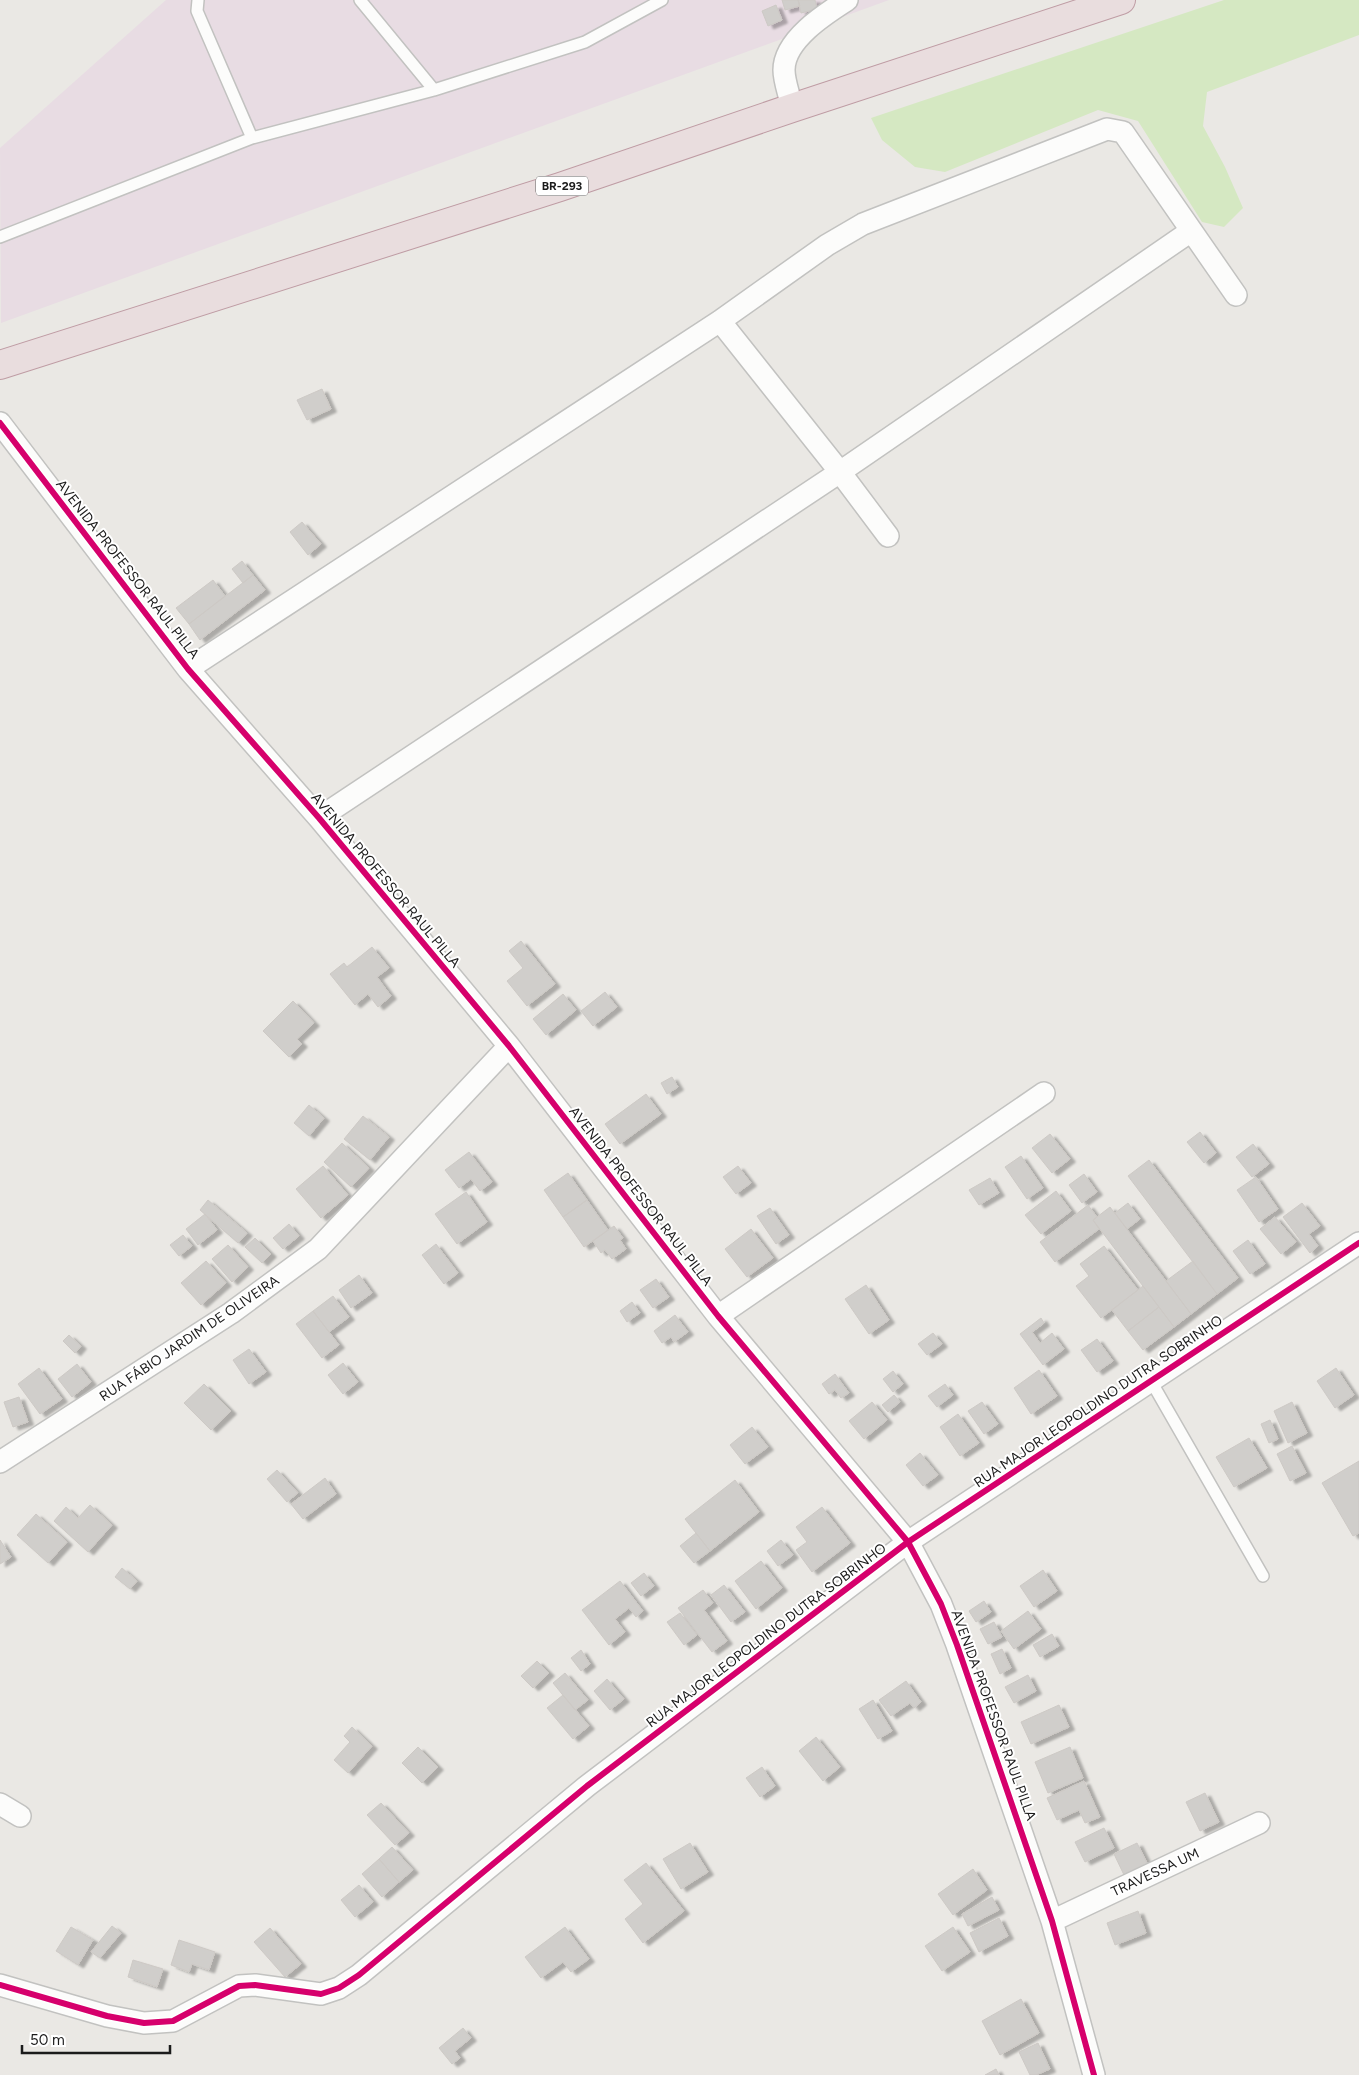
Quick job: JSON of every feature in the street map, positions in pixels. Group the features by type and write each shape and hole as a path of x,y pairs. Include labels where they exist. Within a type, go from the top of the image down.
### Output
{"highway":[{"name":"BR-293","path":"0,365 551,190 792,108 1121,0"}],"street":[{"path":"792,108 784,69 788,51 827,12 847,0"},
{"path":"188,669 720,321 828,245 863,224 1107,129 1122,132 1236,295"},
{"path":"319,818 840,472 1191,231"},
{"path":"720,321 840,472 888,536"},
{"name":"AVENIDA PROFESSOR RAUL PILLA","path":"0,423 188,669 319,818 509,1046 718,1316 908,1542 941,1604 957,1645 1052,1921 1094,2075"},
{"name":"RUA FÁBIO JARDIM DE OLIVEIRA","path":"0,1462 231,1314 318,1249 509,1046"},
{"path":"718,1316 1044,1093"},
{"name":"RUA MAJOR LEOPOLDINO DUTRA SOBRINHO","path":"0,1985 108,2016 144,2023 173,2021 239,1986 255,1984 321,1994 338,1988 359,1975 587,1786 908,1542 1359,1243"},
{"path":"0,1804 20,1816"},
{"name":"TRAVESSA UM","path":"1052,1921 1258,1823"}],"lane":[{"path":"198,0 197,11 252,138"},
{"path":"360,0 434,90"},
{"path":"0,237 252,138 434,90 585,42 662,0"},
{"path":"1151,1381 1264,1576"}],"shaded area":[{"path":"166,0 889,0 1,323 0,148"}],"green space":[{"path":"1224,0 1359,0 1359,35 1207,92 1203,126 1225,167 1243,208 1224,227 1202,222 1138,121 1098,110 945,172 915,167 882,140 871,118"}],"building":[{"path":"782,0 798,0 800,6 785,10"},
{"path":"798,0 815,0 817,9 801,13"},
{"path":"776,5 782,20 768,26 762,11"},
{"path":"322,389 331,409 307,420 297,400"},
{"path":"302,522 321,544 308,555 290,532"},
{"path":"242,561 253,575 243,583 232,569"},
{"path":"253,575 265,590 200,640 189,624"},
{"path":"213,580 225,596 189,624 176,608"},
{"path":"521,941 555,984 527,1006 507,981 523,968 509,951"},
{"path":"372,947 389,968 377,977 391,996 378,1007 368,994 355,1005 330,974 344,963 347,967"},
{"path":"605,992 617,1007 593,1026 581,1011"},
{"path":"563,994 576,1010 546,1035 533,1019"},
{"path":"293,1001 314,1023 297,1039 302,1044 289,1057 263,1031"},
{"path":"672,1077 678,1087 667,1094 661,1083"},
{"path":"646,1094 661,1114 620,1144 605,1124"},
{"path":"309,1105 324,1118 309,1136 294,1123"},
{"path":"363,1116 389,1137 370,1160 344,1139"},
{"path":"1200,1132 1216,1153 1204,1163 1187,1142"},
{"path":"1050,1134 1070,1159 1052,1173 1032,1148"},
{"path":"342,1143 369,1168 351,1187 324,1162"},
{"path":"1253,1144 1269,1164 1252,1177 1236,1157"},
{"path":"469,1152 492,1182 480,1191 471,1179 459,1188 445,1170"},
{"path":"1021,1156 1043,1188 1027,1199 1005,1167"},
{"path":"1149,1160 1238,1278 1217,1294 1128,1176"},
{"path":"323,1166 348,1195 321,1218 296,1189"},
{"path":"738,1166 751,1183 736,1194 723,1177"},
{"path":"568,1173 587,1200 563,1217 544,1190"},
{"path":"1084,1174 1097,1192 1082,1203 1069,1185"},
{"path":"1256,1177 1278,1209 1259,1222 1237,1190"},
{"path":"990,1178 999,1193 979,1205 969,1190"},
{"path":"1056,1191 1071,1211 1041,1234 1025,1215"},
{"path":"466,1192 487,1222 457,1244 435,1214"},
{"path":"208,1200 247,1233 238,1243 200,1210"},
{"path":"587,1200 608,1230 584,1247 563,1217"},
{"path":"1128,1203 1140,1219 1127,1229 1115,1213"},
{"path":"1302,1203 1320,1226 1309,1234 1318,1246 1310,1253 1283,1217"},
{"path":"1088,1205 1097,1217 1093,1220 1099,1229 1055,1262 1040,1242"},
{"path":"1110,1207 1191,1314 1174,1327 1093,1220"},
{"path":"770,1208 789,1235 776,1244 757,1216"},
{"path":"205,1214 217,1230 198,1245 186,1229"},
{"path":"1275,1217 1296,1242 1281,1254 1260,1229"},
{"path":"289,1224 299,1236 283,1249 273,1238"},
{"path":"614,1226 623,1238 620,1240 626,1249 612,1259 605,1250 601,1253 593,1241"},
{"path":"751,1229 773,1258 747,1277 725,1249"},
{"path":"183,1235 192,1246 179,1256 170,1245"},
{"path":"255,1238 271,1254 262,1263 245,1247"},
{"path":"1248,1240 1265,1264 1250,1274 1233,1251"},
{"path":"436,1244 458,1273 444,1284 422,1255"},
{"path":"228,1245 248,1267 232,1282 212,1259"},
{"path":"1104,1246 1138,1290 1101,1318 1076,1286 1089,1276 1080,1264"},
{"path":"206,1261 226,1283 201,1305 181,1283"},
{"path":"1193,1261 1217,1294 1191,1314 1166,1281"},
{"path":"359,1275 372,1293 351,1308 339,1290"},
{"path":"656,1279 669,1297 653,1308 640,1290"},
{"path":"866,1285 889,1320 869,1334 845,1299"},
{"path":"1143,1286 1159,1307 1128,1331 1112,1310"},
{"path":"333,1296 349,1317 329,1332 313,1311"},
{"path":"632,1302 640,1313 627,1322 620,1311"},
{"path":"1159,1307 1174,1327 1143,1350 1128,1331"},
{"path":"313,1311 339,1345 322,1358 296,1324"},
{"path":"675,1315 688,1332 674,1342 671,1337 662,1343 654,1331"},
{"path":"1041,1318 1044,1323 1032,1332 1040,1343 1052,1333 1064,1349 1043,1365 1020,1334"},
{"path":"933,1333 942,1344 927,1355 918,1344"},
{"path":"69,1335 81,1346 75,1353 63,1341"},
{"path":"1097,1339 1113,1361 1097,1372 1081,1350"},
{"path":"249,1349 266,1372 249,1384 233,1360"},
{"path":"343,1363 358,1382 343,1394 328,1375"},
{"path":"77,1364 91,1382 72,1397 58,1379"},
{"path":"39,1368 62,1399 40,1414 18,1384"},
{"path":"1336,1368 1354,1395 1335,1408 1317,1381"},
{"path":"1039,1370 1057,1396 1031,1414 1014,1388"},
{"path":"893,1371 903,1384 893,1392 883,1379"},
{"path":"835,1374 849,1393 841,1398 835,1390 829,1394 822,1384"},
{"path":"204,1384 231,1411 211,1430 184,1403"},
{"path":"945,1384 953,1395 937,1407 928,1396"},
{"path":"894,1395 900,1402 888,1412 882,1405"},
{"path":"19,1397 28,1422 13,1427 4,1402"},
{"path":"872,1402 887,1420 864,1439 849,1421"},
{"path":"982,1402 998,1424 984,1434 968,1411"},
{"path":"1292,1402 1307,1433 1288,1443 1274,1411"},
{"path":"958,1414 979,1443 960,1456 940,1427"},
{"path":"1270,1420 1278,1439 1269,1443 1261,1424"},
{"path":"752,1427 768,1447 745,1464 730,1445"},
{"path":"1249,1438 1267,1468 1234,1487 1216,1457"},
{"path":"1292,1446 1306,1473 1290,1481 1277,1454"},
{"path":"920,1453 938,1475 923,1486 906,1465"},
{"path":"1359,1461 1359,1533 1353,1536 1322,1483"},
{"path":"277,1470 298,1493 287,1502 267,1479"},
{"path":"325,1478 336,1494 303,1519 291,1504"},
{"path":"735,1480 759,1512 710,1551 685,1519"},
{"path":"90,1505 112,1525 88,1552 54,1521 66,1507 78,1518"},
{"path":"822,1507 850,1543 812,1572 796,1550 807,1542 796,1527"},
{"path":"36,1514 67,1542 48,1563 17,1535"},
{"path":"696,1533 710,1551 694,1563 680,1546"},
{"path":"0,1540 11,1557 0,1564"},
{"path":"781,1540 793,1555 778,1566 767,1551"},
{"path":"761,1561 782,1588 756,1609 735,1581"},
{"path":"122,1568 137,1581 130,1589 115,1577"},
{"path":"1043,1570 1057,1591 1034,1607 1020,1586"},
{"path":"644,1573 654,1586 641,1596 631,1583"},
{"path":"620,1581 643,1611 636,1617 629,1608 615,1619 625,1632 609,1645 582,1610"},
{"path":"724,1585 745,1612 731,1622 711,1595"},
{"path":"703,1590 713,1603 704,1610 727,1641 712,1652 678,1608"},
{"path":"984,1601 991,1612 976,1622 969,1611"},
{"path":"1028,1611 1041,1629 1014,1649 1001,1631"},
{"path":"680,1613 697,1635 684,1645 667,1622"},
{"path":"994,1622 1002,1637 988,1644 980,1629"},
{"path":"1052,1634 1059,1646 1040,1657 1033,1645"},
{"path":"1002,1649 1011,1668 1000,1674 991,1654"},
{"path":"581,1650 590,1664 581,1671 571,1658"},
{"path":"537,1661 549,1673 533,1688 521,1676"},
{"path":"565,1673 588,1700 575,1710 553,1683"},
{"path":"1028,1675 1036,1691 1014,1703 1005,1687"},
{"path":"607,1679 624,1699 610,1710 594,1691"},
{"path":"906,1681 921,1702 914,1708 910,1703 891,1716 879,1700"},
{"path":"563,1695 589,1726 573,1739 547,1708"},
{"path":"873,1700 892,1731 878,1739 859,1709"},
{"path":"1059,1705 1069,1727 1031,1744 1021,1722"},
{"path":"352,1727 372,1746 348,1773 334,1760 350,1742 344,1736"},
{"path":"816,1737 840,1767 823,1781 799,1751"},
{"path":"418,1747 438,1767 422,1783 402,1763"},
{"path":"1070,1747 1083,1778 1048,1793 1035,1762"},
{"path":"762,1767 775,1786 760,1797 746,1778"},
{"path":"1084,1781 1100,1817 1085,1823 1079,1810 1057,1820 1047,1798"},
{"path":"1205,1793 1219,1822 1200,1831 1186,1802"},
{"path":"381,1803 409,1833 395,1845 367,1815"},
{"path":"1104,1828 1114,1848 1085,1862 1075,1842"},
{"path":"690,1843 708,1872 681,1889 663,1859"},
{"path":"1137,1843 1148,1865 1125,1877 1114,1854"},
{"path":"392,1847 413,1870 399,1882 379,1859"},
{"path":"379,1859 399,1882 382,1897 362,1874"},
{"path":"646,1863 684,1911 643,1943 625,1919 643,1904 624,1880"},
{"path":"973,1869 987,1890 953,1915 938,1894"},
{"path":"359,1885 373,1902 355,1917 341,1900"},
{"path":"992,1897 999,1910 968,1926 962,1914"},
{"path":"1138,1911 1146,1933 1115,1945 1107,1923"},
{"path":"999,1918 1008,1936 979,1952 970,1933"},
{"path":"112,1926 121,1933 100,1958 91,1952"},
{"path":"71,1927 93,1940 78,1965 56,1951"},
{"path":"565,1927 589,1959 571,1972 563,1962 541,1978 525,1957"},
{"path":"953,1927 970,1952 942,1971 925,1946"},
{"path":"270,1928 301,1964 285,1977 254,1942"},
{"path":"179,1940 215,1952 209,1970 192,1964 189,1972 171,1965"},
{"path":"133,1960 163,1969 157,1987 128,1977"},
{"path":"1021,1999 1039,2033 1000,2055 982,2021"},
{"path":"463,2028 471,2038 455,2051 460,2058 452,2064 439,2048"},
{"path":"1038,2043 1050,2069 1036,2075 1030,2075 1019,2052"},
{"path":"996,2069 999,2075 985,2075"}],"cycle path":[{"path":"0,423 188,669 319,818 509,1046 718,1316 908,1542 941,1604 957,1645 1052,1921 1094,2075"},
{"path":"0,1985 107,2016 144,2023 173,2021 239,1986 255,1985 321,1994 339,1988 359,1975 587,1786 908,1542 1359,1243"}]}
